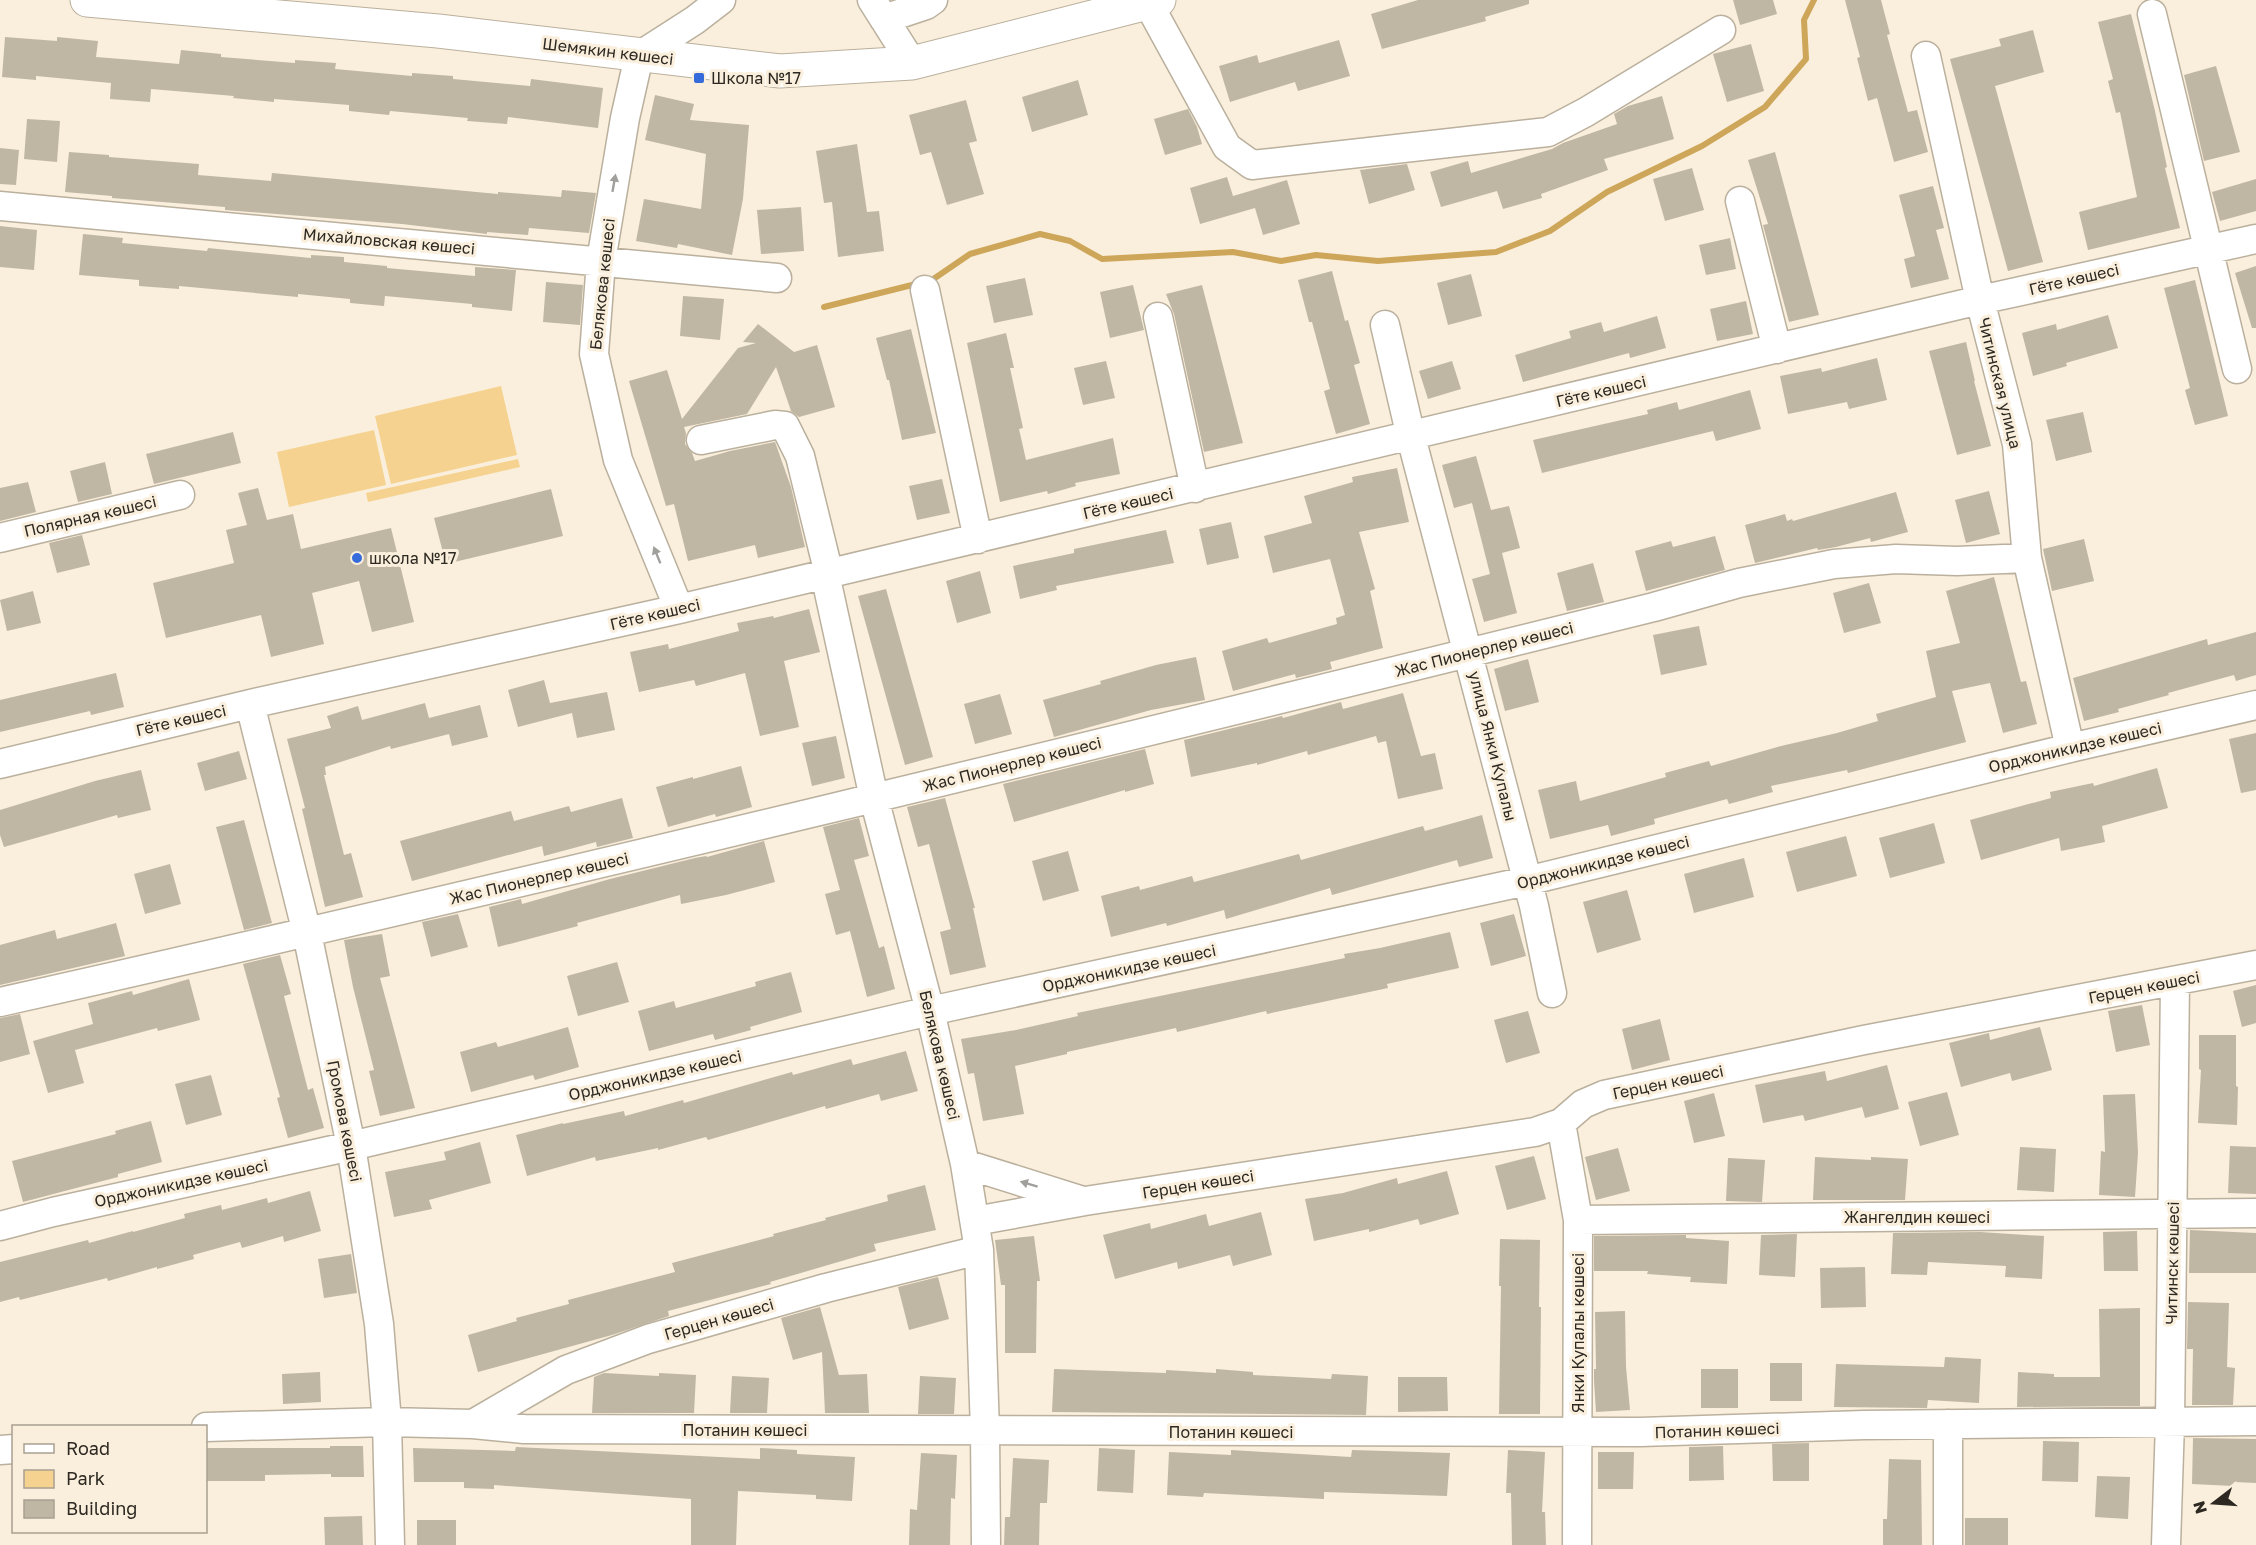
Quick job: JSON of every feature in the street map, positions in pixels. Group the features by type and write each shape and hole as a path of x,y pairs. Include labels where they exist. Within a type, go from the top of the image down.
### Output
{"main road":[{"name":"Шемякин көшесі","path":"87,0 438,31 780,71 912,63 1153,1"}],"street":[{"path":"639,56 696,10 721,0"},
{"path":"912,63 878,10 926,5 933,0"},
{"path":"1153,1 1227,147 1251,165 1548,132 1586,112 1721,30"},
{"path":"2152,14 2237,369"},
{"name":"Белякова көшесі","path":"639,56 625,117 601,261 594,354 618,460 678,609"},
{"name":"Читинская улица","path":"1926,56 1980,300 2017,444 2026,558 2070,748"},
{"path":"1740,201 1777,349"},
{"name":"Михайловская көшесі","path":"0,206 777,278"},
{"name":"Гёте көшесі","path":"0,764 250,704 678,609 978,539 1980,300 2256,239"},
{"path":"925,290 978,539"},
{"path":"1158,317 1195,488"},
{"name":"улица Янки Купалы","path":"1385,325 1411,437 1527,881 1552,993"},
{"name":"Белякова көшесі","path":"701,440 775,425 785,426 800,456 874,798 930,1011 965,1164 975,1221 979,1250 986,1545"},
{"name":"Полярная көшесі","path":"0,538 180,495"},
{"name":"Жас Пионерлер көшесі","path":"0,1002 307,933 874,798 1469,653 1654,607 1739,583 1834,564 1896,559 1957,561 2026,558"},
{"name":"Громова көшесі","path":"250,704 307,933 351,1146 380,1323 387,1422 390,1545"},
{"name":"Орджоникидзе көшесі","path":"0,1226 930,1011 1527,881 2070,748 2256,705"},
{"name":"Герцен көшесі","path":"975,1221 1085,1201 1534,1132 1561,1123 1583,1104 1604,1095 1864,1040 2256,965"},
{"name":"Читинск көшесі","path":"2166,1545 2170,1422 2175,981"},
{"name":"Янки Купалы көшесі","path":"1561,1123 1578,1220 1577,1545"},
{"path":"965,1164 1085,1201"},
{"name":"Жангелдин көшесі","path":"1578,1220 2256,1213"},
{"name":"Герцен көшесі","path":"473,1424 566,1370 648,1339 825,1288 979,1250"},
{"name":"Потанин көшесі","path":"207,1427 387,1422 473,1424 524,1429 1652,1432 1864,1425 2256,1421"},
{"path":"1948,1424 1948,1545"}],"green space":[{"path":"501,386 517,455 391,484 375,416"},
{"path":"374,430 386,485 289,507 277,452"},
{"path":"518,459 520,467 368,502 366,493"}],"building":[{"path":"1418,0 1529,0 1529,4 1485,17 1486,21 1382,49 1371,14"},
{"path":"1733,0 1773,0 1777,14 1740,25"},
{"path":"1845,0 1881,0 1890,34 1887,35 1908,112 1917,110 1928,152 1894,162 1877,98 1868,101 1857,58 1860,57"},
{"path":"2131,14 2180,228 2088,250 2079,212 2137,197 2120,112 2116,113 2108,81 2113,79 2098,22"},
{"path":"2033,30 2044,72 1995,86 2043,262 2008,271 1950,59 2001,46 1999,39"},
{"path":"5,37 57,41 57,37 98,41 96,57 179,64 181,50 221,54 221,57 295,63 295,60 336,63 335,69 412,76 412,73 453,76 453,79 530,86 531,79 603,88 598,128 508,117 507,124 390,111 389,115 349,111 349,105 274,99 274,102 151,89 150,102 110,99 111,83 36,76 36,80 2,77"},
{"path":"1339,40 1350,76 1298,91 1295,82 1230,102 1219,66 1257,55 1259,63"},
{"path":"1751,44 1764,91 1727,102 1713,54"},
{"path":"2216,66 2240,152 2204,161 2184,75"},
{"path":"1078,80 1088,115 1032,132 1022,97"},
{"path":"655,95 694,104 690,120 749,125 743,199 732,255 678,244 677,248 636,241 644,199 701,209 706,154 645,140"},
{"path":"1662,96 1674,139 1604,159 1608,170 1541,194 1542,198 1503,209 1497,191 1441,207 1430,172 1468,161 1471,173 1552,149 1617,124 1614,114 1628,106"},
{"path":"966,100 977,141 969,143 984,194 947,205 931,152 920,155 909,115"},
{"path":"1188,109 1202,144 1165,155 1154,119"},
{"path":"27,119 60,121 57,162 24,159"},
{"path":"857,144 867,212 879,211 884,251 838,257 832,202 824,203 816,151"},
{"path":"0,148 19,150 16,185 0,184"},
{"path":"69,152 199,164 198,175 271,181 272,173 498,194 498,192 561,197 562,190 596,193 589,233 529,228 528,235 487,232 487,234 402,224 225,210 225,207 65,192"},
{"path":"1775,152 1819,315 1789,322 1763,225 1768,224 1748,160"},
{"path":"1407,164 1415,190 1369,204 1360,170"},
{"path":"1692,168 1704,210 1665,221 1653,179"},
{"path":"1227,177 1233,196 1287,180 1300,224 1263,235 1255,208 1200,224 1190,188"},
{"path":"2256,179 2256,211 2220,221 2212,192"},
{"path":"1933,186 1944,228 1936,230 1949,279 1911,288 1904,259 1915,256 1899,195"},
{"path":"801,207 804,251 761,254 757,210"},
{"path":"0,226 37,230 34,270 0,267"},
{"path":"83,234 123,238 122,243 207,251 208,248 311,258 311,255 344,257 344,262 475,276 475,267 516,270 512,311 472,307 472,304 385,296 384,306 350,303 350,299 298,294 298,297 179,286 179,289 139,286 139,280 79,275"},
{"path":"1730,238 1736,269 1706,275 1699,245"},
{"path":"2256,266 2256,328 2252,328 2235,273"},
{"path":"1332,271 1345,321 1348,320 1360,363 1354,365 1370,424 1336,434 1324,391 1330,389 1298,280"},
{"path":"1471,274 1482,316 1448,325 1437,283"},
{"path":"1025,278 1033,315 994,323 986,286"},
{"path":"2195,280 2228,416 2195,425 2185,390 2190,388 2164,288"},
{"path":"546,282 583,285 580,325 543,322"},
{"path":"1133,285 1144,330 1110,338 1100,292"},
{"path":"1202,285 1243,443 1204,452 1174,314 1166,294"},
{"path":"683,296 724,299 720,340 680,336"},
{"path":"1746,301 1753,334 1717,341 1710,309"},
{"path":"2108,315 2118,348 2066,363 2067,366 2033,376 2022,333 2056,324 2057,330"},
{"path":"1657,316 1666,348 1630,358 1629,353 1523,382 1515,355 1571,338 1569,331 1601,322 1604,332"},
{"path":"758,324 794,352 817,345 835,407 799,417 791,411 776,367 747,414 684,427 685,444 695,461 775,442 791,487 805,547 758,558 755,545 688,561 674,504 666,506 629,381 667,370 682,419 738,348 756,343 743,342"},
{"path":"911,329 936,433 902,440 889,380 887,380 876,338"},
{"path":"1006,333 1014,368 1010,368 1023,428 1019,429 1026,460 1113,438 1120,474 1075,483 1076,486 1048,494 1047,491 1000,502 967,343"},
{"path":"1966,342 1991,446 1957,455 1929,351"},
{"path":"1877,358 1887,400 1849,409 1847,402 1788,414 1780,376 1821,368 1822,372"},
{"path":"1106,361 1115,398 1083,405 1074,368"},
{"path":"1452,361 1461,389 1428,399 1419,371"},
{"path":"1750,390 1761,429 1716,441 1713,431 1542,473 1533,440 1648,414 1647,410 1677,402 1679,410"},
{"path":"2083,412 2092,452 2056,461 2046,420"},
{"path":"233,432 241,463 154,484 146,454"},
{"path":"1476,456 1491,510 1509,506 1520,548 1502,553 1517,613 1484,622 1472,579 1490,574 1472,503 1454,508 1442,465"},
{"path":"105,462 112,494 78,502 70,471"},
{"path":"1397,468 1409,522 1359,532 1375,589 1370,591 1383,648 1330,662 1332,669 1296,678 1295,674 1233,691 1222,651 1267,638 1269,643 1337,624 1336,618 1345,615 1330,559 1273,573 1264,536 1312,523 1304,496 1353,482 1352,477"},
{"path":"942,479 950,513 917,520 909,486"},
{"path":"28,482 36,512 0,521 0,488"},
{"path":"258,488 267,520 293,514 301,549 391,528 414,622 372,632 359,581 312,593 324,644 271,657 261,615 166,638 153,583 234,563 226,530 247,525 238,493"},
{"path":"551,489 563,536 446,564 434,518"},
{"path":"1989,491 2000,534 1966,543 1955,500"},
{"path":"1896,492 1908,532 1871,542 1870,538 1755,563 1745,525 1785,514 1787,521 1792,519 1793,521"},
{"path":"1231,522 1239,558 1207,565 1199,529"},
{"path":"1166,530 1174,563 1056,586 1057,590 1020,599 1013,566 1074,553 1074,549"},
{"path":"82,535 90,565 57,573 49,543"},
{"path":"1715,536 1725,570 1646,591 1635,551 1671,541 1673,547"},
{"path":"2084,539 2094,581 2052,591 2043,549"},
{"path":"1593,563 1604,602 1567,611 1557,573"},
{"path":"980,571 991,613 957,623 946,581"},
{"path":"1994,577 2021,682 2026,681 2037,724 2003,733 1990,683 1952,691 1966,742 1848,773 1847,770 1771,786 1773,792 1729,804 1727,799 1654,819 1655,824 1611,836 1608,825 1550,839 1538,790 1576,781 1580,801 1666,777 1665,773 1709,761 1711,766 1837,733 1878,721 1876,714 1936,697 1926,651 1960,643 1946,591"},
{"path":"1869,583 1881,623 1844,633 1833,593"},
{"path":"886,589 933,757 905,765 858,596"},
{"path":"33,591 41,623 7,631 0,600"},
{"path":"809,609 820,652 784,661 799,727 760,736 745,673 696,686 694,680 639,692 630,652 668,644 669,649 739,631 737,623 773,616 774,618"},
{"path":"1699,626 1707,665 1661,675 1653,635"},
{"path":"2256,632 2256,675 2236,681 2234,675 2168,693 2169,695 2118,709 2119,712 2084,721 2073,678 2207,639 2208,645"},
{"path":"1196,657 1205,700 1151,710 1054,737 1043,700 1101,684 1100,681 1156,665"},
{"path":"1528,659 1539,702 1505,711 1494,669"},
{"path":"116,673 124,707 91,715 90,711 0,732 0,700"},
{"path":"544,680 550,703 607,692 615,730 577,738 572,713 518,727 508,690"},
{"path":"1403,693 1421,756 1435,753 1443,789 1398,799 1386,741 1378,743 1376,736 1308,755 1307,751 1257,765 1257,763 1191,777 1184,740 1282,716 1283,718 1341,702 1343,709"},
{"path":"1000,694 1012,734 975,744 964,704"},
{"path":"425,703 429,718 480,705 488,737 452,746 449,734 391,749 390,746 325,767 326,775 324,775 344,855 351,853 363,897 325,907 302,809 305,808 287,739 331,728 327,716 358,706 362,720"},
{"path":"2256,733 2256,790 2241,793 2229,739"},
{"path":"836,736 845,778 812,786 802,743"},
{"path":"1145,749 1154,784 1125,792 1125,790 1014,822 1003,784"},
{"path":"239,751 247,779 205,791 197,763"},
{"path":"741,766 752,807 668,827 656,787"},
{"path":"2157,768 2168,808 2102,826 2105,842 2061,851 2059,838 1981,860 1970,820 2051,798 2050,792 2093,783 2094,786"},
{"path":"141,770 151,810 118,818 117,815 4,847 0,835 0,810 95,781"},
{"path":"622,798 633,838 597,847 596,842 544,856 542,846 412,881 400,841 511,811 514,821 569,806 571,812"},
{"path":"945,798 975,908 973,908 986,967 950,975 940,932 951,929 929,844 918,847 907,807"},
{"path":"1482,815 1493,858 1459,867 1457,860 1332,895 1330,888 1226,919 1224,910 1167,926 1166,923 1111,937 1101,896 1139,886 1140,890 1192,876 1194,882 1299,854 1301,860 1423,826 1425,831"},
{"path":"859,818 869,856 854,860 879,948 884,946 895,989 867,997 850,931 836,935 825,894 840,890 823,827"},
{"path":"244,820 272,923 244,930 216,827"},
{"path":"1934,823 1945,863 1890,878 1879,838"},
{"path":"1846,836 1857,876 1797,892 1786,852"},
{"path":"764,841 775,882 681,904 680,895 498,947 489,907 521,899 522,904 610,879 707,857"},
{"path":"1068,851 1079,891 1043,901 1032,861"},
{"path":"1744,858 1754,897 1694,913 1684,874"},
{"path":"170,864 181,904 145,914 134,874"},
{"path":"1627,890 1641,940 1597,953 1583,902"},
{"path":"458,914 468,947 431,957 422,922"},
{"path":"1514,914 1526,956 1491,966 1480,923"},
{"path":"116,923 125,956 0,985 0,945 55,930 57,939"},
{"path":"1450,932 1459,968 1387,984 1388,988 1267,1014 1266,1011 1177,1032 1176,1028 1015,1066 1024,1114 983,1121 974,1073 968,1074 961,1039 1016,1030 1078,1016 1077,1013 1345,958 1344,954"},
{"path":"382,934 390,976 380,978 415,1108 380,1116 369,1071 374,1070 344,940"},
{"path":"280,955 291,994 284,996 308,1090 313,1088 324,1128 288,1138 277,1098 280,1097 243,964"},
{"path":"617,962 629,1002 578,1016 567,976"},
{"path":"791,972 802,1012 715,1040 713,1034 649,1051 638,1011 674,1001 676,1008 756,986 755,982"},
{"path":"189,979 200,1020 158,1031 157,1028 75,1050 84,1083 48,1093 33,1041 93,1024 88,1003 132,991 133,995"},
{"path":"2256,985 2256,1023 2242,1027 2233,991"},
{"path":"2142,1005 2150,1045 2116,1052 2108,1011"},
{"path":"1528,1011 1540,1053 1506,1063 1494,1020"},
{"path":"20,1014 30,1054 0,1062 0,1018"},
{"path":"1660,1019 1670,1060 1632,1070 1622,1029"},
{"path":"568,1027 579,1067 535,1080 533,1075 471,1092 460,1052 496,1042 498,1047"},
{"path":"2040,1027 2052,1070 2012,1081 2010,1073 1961,1087 1949,1043 1989,1033 1990,1040"},
{"path":"2199,1035 2236,1035 2237,1125 2198,1123 2201,1070 2199,1069"},
{"path":"906,1051 918,1091 881,1101 879,1094 826,1109 825,1106 708,1140 706,1137 658,1150 658,1148 596,1161 595,1157 527,1176 516,1135 624,1111 625,1116 683,1100 684,1103 792,1072 793,1075 851,1059 853,1065"},
{"path":"1887,1065 1899,1109 1865,1118 1862,1107 1805,1121 1803,1115 1763,1123 1755,1085 1825,1071 1827,1081"},
{"path":"211,1075 222,1115 186,1125 175,1084"},
{"path":"1947,1092 1959,1135 1920,1146 1908,1102"},
{"path":"1714,1093 1725,1136 1694,1143 1684,1101"},
{"path":"2135,1094 2138,1153 2135,1197 2099,1195 2101,1151 2105,1152 2103,1095"},
{"path":"151,1121 162,1162 118,1174 118,1177 23,1202 12,1161 116,1134 115,1131"},
{"path":"480,1142 491,1183 429,1200 432,1209 394,1217 385,1172 446,1160 444,1152"},
{"path":"2230,1146 2256,1147 2256,1194 2228,1193"},
{"path":"2020,1147 2056,1149 2054,1192 2017,1190"},
{"path":"1618,1148 1630,1191 1596,1200 1585,1157"},
{"path":"1534,1156 1546,1199 1507,1210 1495,1166"},
{"path":"1815,1157 1908,1159 1905,1200 1813,1200"},
{"path":"1728,1158 1765,1160 1762,1202 1726,1201"},
{"path":"1447,1171 1459,1214 1420,1225 1418,1219 1369,1232 1369,1229 1314,1241 1305,1199 1343,1193 1397,1178 1398,1184"},
{"path":"925,1185 936,1230 874,1244 876,1251 770,1282 771,1284 668,1311 669,1316 612,1335 478,1372 468,1335 517,1321 516,1318 569,1304 568,1300 675,1272 672,1263 774,1236 773,1234 826,1220 825,1218 888,1201 887,1195"},
{"path":"310,1191 321,1231 284,1242 283,1236 242,1248 240,1242 193,1255 194,1259 157,1269 157,1267 108,1281 107,1278 20,1300 19,1297 0,1302 0,1262 88,1240 89,1243 133,1232 185,1218 184,1214 221,1205 222,1210 267,1198 268,1203"},
{"path":"1261,1212 1272,1255 1233,1266 1230,1255 1178,1269 1177,1262 1115,1279 1103,1235 1150,1223 1151,1229 1206,1214 1209,1226"},
{"path":"2190,1230 2256,1233 2256,1273 2189,1273"},
{"path":"2137,1231 2138,1271 2104,1271 2103,1232"},
{"path":"1980,1232 2044,1236 2042,1279 2005,1277 2006,1266 1928,1262 1927,1275 1891,1274 1893,1233"},
{"path":"1797,1234 1795,1277 1759,1275 1761,1235"},
{"path":"1686,1235 1686,1238 1729,1241 1727,1284 1690,1282 1691,1277 1647,1274 1648,1271 1594,1271 1594,1236"},
{"path":"1034,1236 1040,1281 1037,1281 1036,1353 1005,1353 1005,1285 1001,1285 995,1240"},
{"path":"1500,1239 1540,1240 1540,1414 1499,1414"},
{"path":"351,1254 357,1293 324,1298 318,1259"},
{"path":"1865,1267 1866,1307 1821,1308 1820,1268"},
{"path":"938,1277 949,1319 909,1330 898,1287"},
{"path":"2188,1302 2229,1303 2227,1367 2235,1368 2233,1405 2192,1405 2193,1349 2187,1349"},
{"path":"820,1307 839,1375 867,1374 869,1413 825,1413 822,1352 793,1360 781,1318"},
{"path":"2140,1308 2140,1406 2017,1407 2018,1372 2054,1374 2054,1377 2100,1377 2099,1309"},
{"path":"1625,1311 1626,1367 1630,1410 1596,1412 1595,1312"},
{"path":"1945,1357 1981,1359 1979,1403 1928,1400 1927,1408 1834,1407 1836,1364 1944,1367"},
{"path":"1770,1363 1802,1363 1802,1401 1770,1401"},
{"path":"1054,1369 1216,1373 1216,1369 1253,1372 1253,1375 1331,1379 1332,1374 1368,1376 1366,1415 1052,1412"},
{"path":"1701,1369 1738,1369 1738,1408 1701,1408"},
{"path":"320,1372 321,1402 283,1404 282,1374"},
{"path":"604,1373 659,1376 659,1373 696,1375 694,1413 592,1413 594,1377"},
{"path":"732,1376 769,1378 767,1413 730,1413"},
{"path":"920,1376 956,1378 954,1414 918,1414"},
{"path":"1398,1377 1447,1377 1448,1411 1398,1412"},
{"path":"2193,1438 2256,1439 2256,1483 2234,1482 2233,1486 2192,1484"},
{"path":"2043,1441 2079,1442 2078,1482 2042,1481"},
{"path":"1809,1443 1809,1481 1773,1481 1772,1444"},
{"path":"330,1446 363,1446 364,1477 331,1477 331,1474 265,1475 265,1481 207,1481 207,1448 330,1448"},
{"path":"1723,1446 1724,1480 1689,1481 1689,1447"},
{"path":"516,1447 760,1459 760,1448 797,1450 797,1454 855,1457 852,1501 816,1499 816,1495 738,1491 736,1545 691,1545 691,1499 494,1485 494,1489 464,1488 464,1482 414,1482 413,1448 515,1451"},
{"path":"1099,1448 1135,1450 1133,1493 1097,1491"},
{"path":"1231,1450 1351,1457 1352,1450 1450,1453 1447,1496 1324,1492 1324,1499 1204,1493 1203,1497 1167,1495 1169,1452 1231,1455"},
{"path":"1508,1450 1545,1452 1542,1512 1545,1512 1546,1545 1512,1545 1511,1493 1506,1493"},
{"path":"1598,1452 1634,1452 1633,1489 1598,1489"},
{"path":"921,1453 957,1455 955,1499 951,1498 950,1545 909,1545 910,1509 917,1510"},
{"path":"1013,1458 1049,1460 1047,1503 1040,1503 1039,1545 1004,1545 1005,1517 1010,1517"},
{"path":"1889,1459 1921,1460 1922,1545 1883,1545 1883,1519 1887,1519"},
{"path":"2097,1476 2130,1477 2128,1519 2095,1517"},
{"path":"362,1516 363,1545 325,1545 324,1517"},
{"path":"1965,1518 2008,1518 2008,1545 1965,1545"},
{"path":"417,1520 456,1520 456,1545 417,1545"}],"waterway":[{"path":"824,307 932,280 970,254 1040,234 1070,241 1102,259 1233,252 1281,261 1316,255 1378,261 1496,252 1550,231 1607,192 1702,146 1765,107 1806,59 1804,20 1814,0"}],"place":[{"name":"Школа №17","path":"699,78"},
{"name":"школа №17","path":"357,558"}]}
